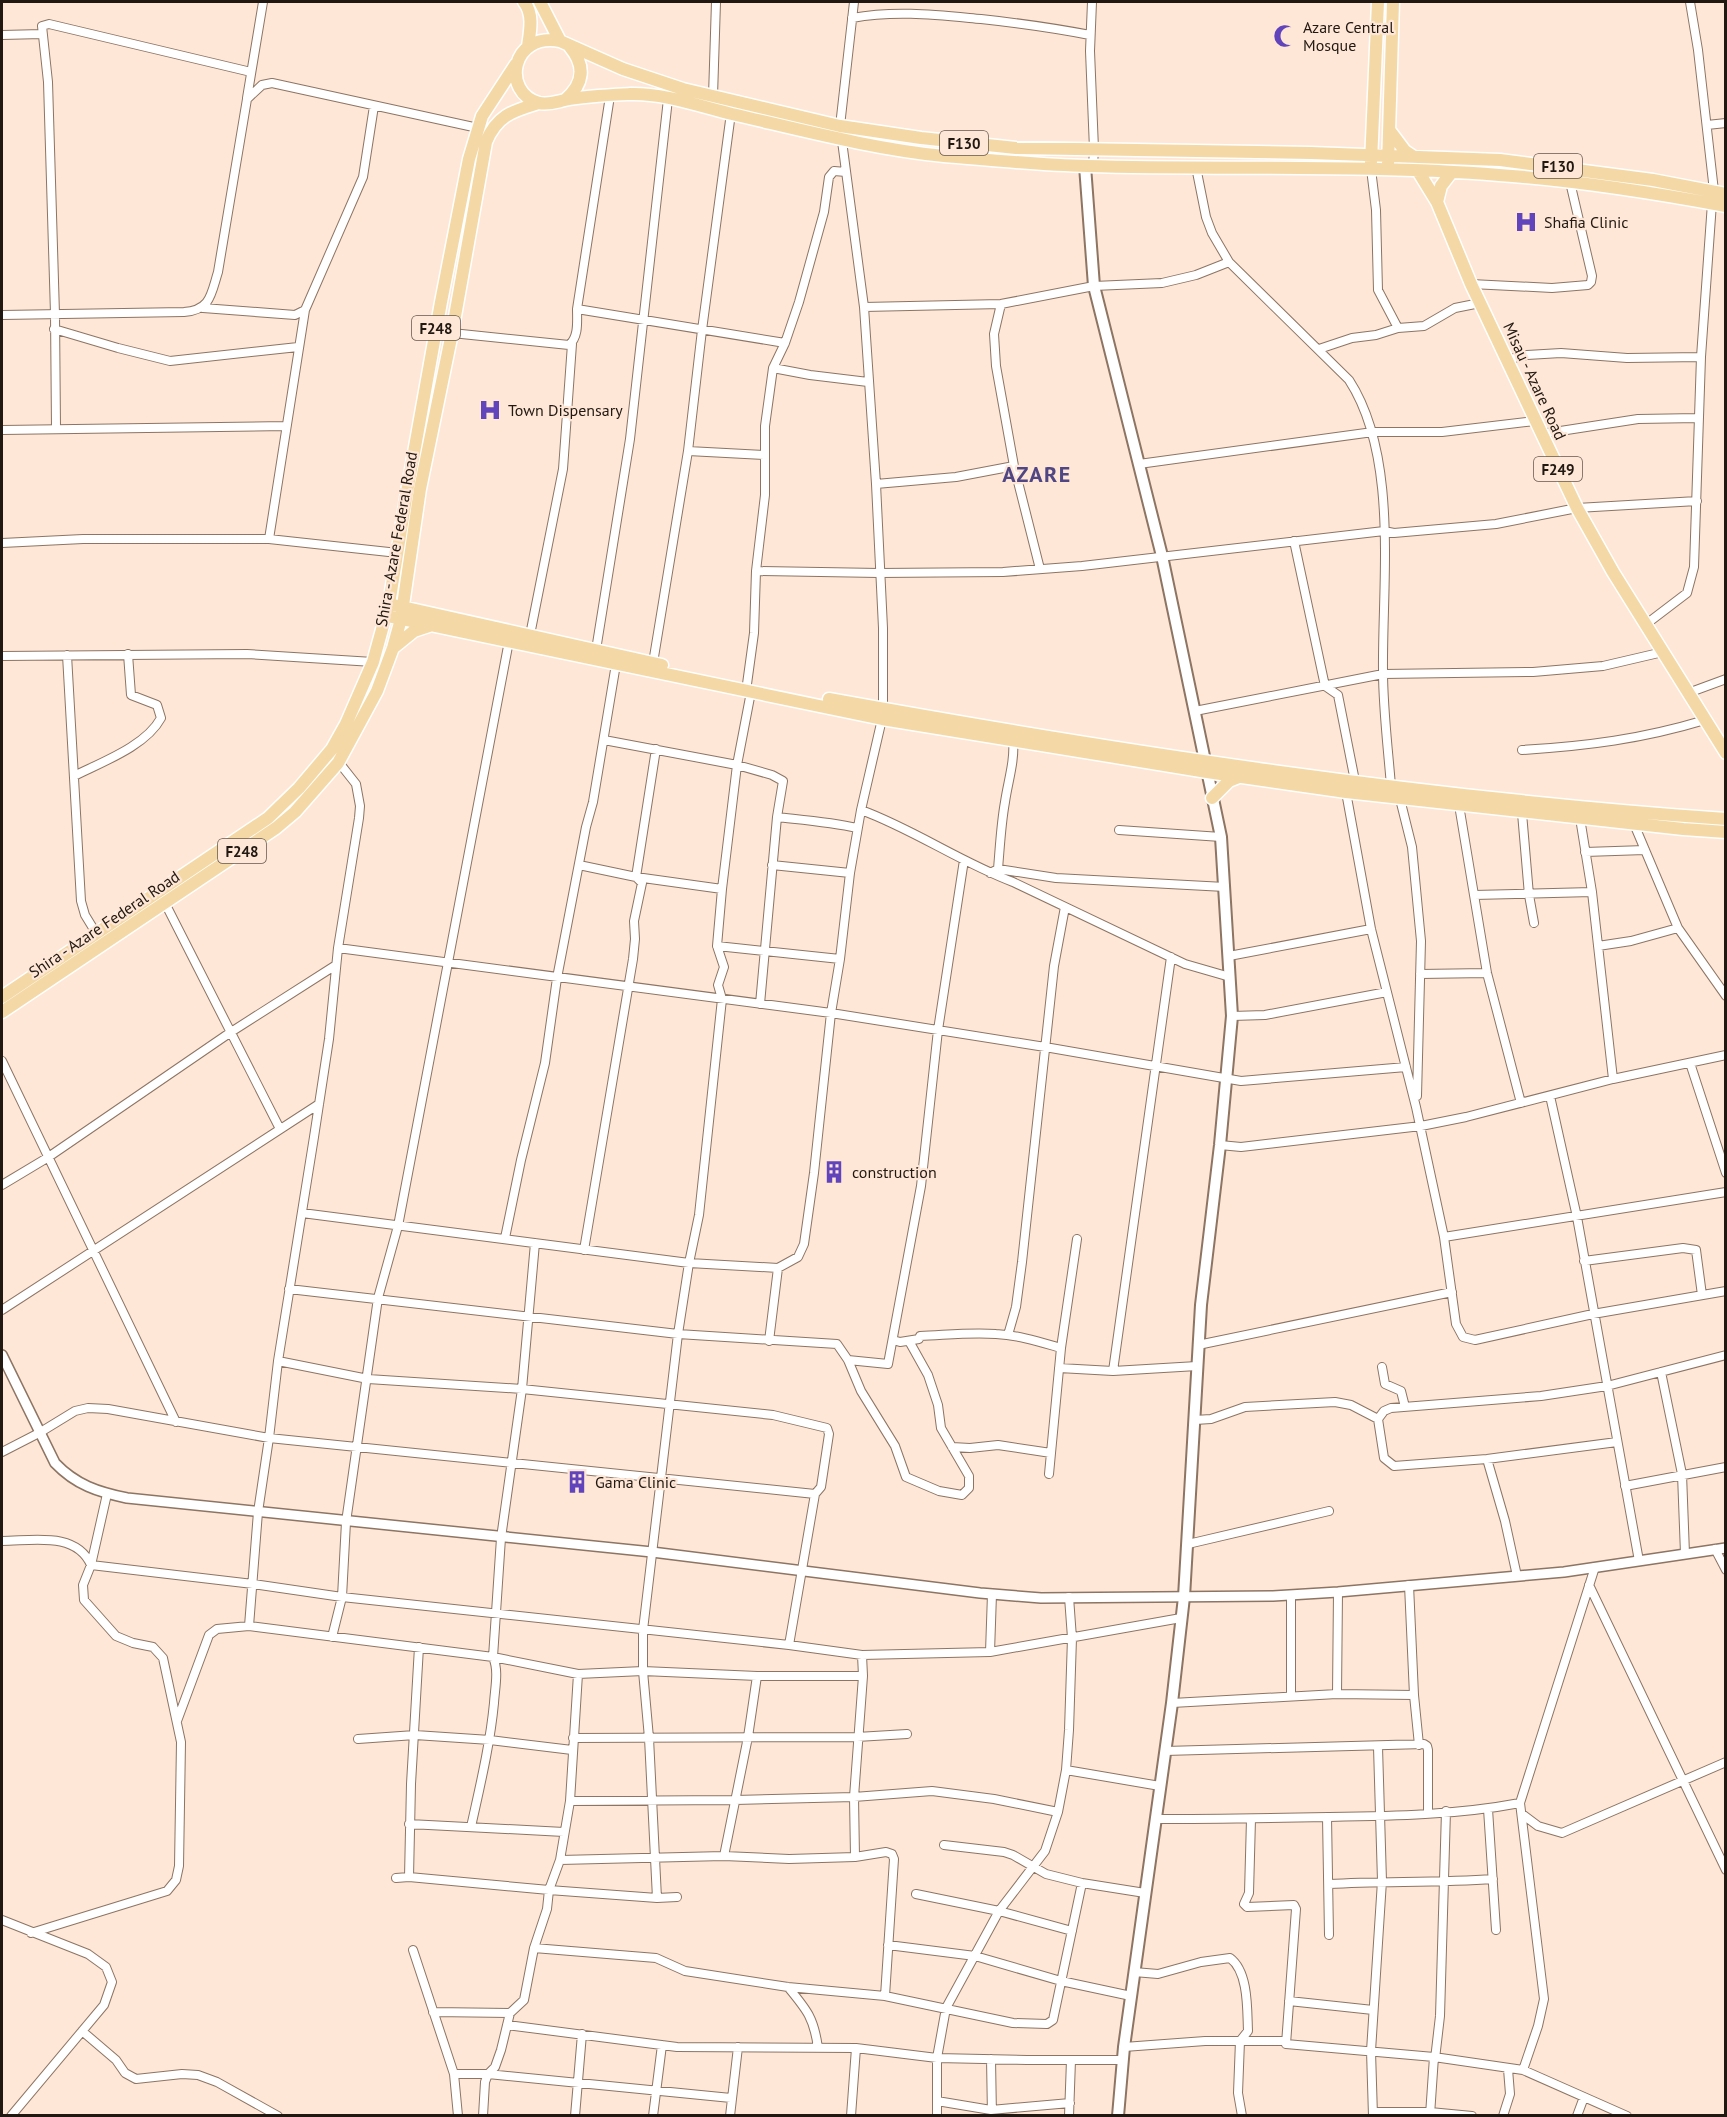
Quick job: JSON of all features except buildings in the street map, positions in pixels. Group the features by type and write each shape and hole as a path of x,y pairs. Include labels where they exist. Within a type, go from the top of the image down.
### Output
{"main road":[{"path":"524,2 530,18 528,46 516,64 516,76 520,88 528,97 539,103"},
{"path":"540,2 565,44 578,56 581,68 580,80 575,92 565,100"},
{"path":"1371,169 1378,2"},
{"path":"1388,170 1393,2"},
{"name":"F130","path":"528,46 537,41 549,39 623,69 713,96 840,126 921,138 1016,148 1372,155 1500,160 1653,180 1717,196 1725,206"},
{"name":"Shira - Azare Federal Road","path":"2,997 268,818 299,788 332,749 351,714 373,662 388,610 448,262 477,128 482,116 516,64"},
{"name":"F130","path":"539,103 552,104 565,100 646,94 842,139 930,154 1089,166 1451,172 1570,182 1651,192 1717,196"},
{"name":"Shira - Azare Federal Road","path":"2,1012 276,828 295,812 338,763 377,691 393,648 402,613 420,489 452,333 486,142 491,129 510,112 539,103"},
{"path":"1390,131 1405,151 1414,157"},
{"path":"1089,166 1094,286 1162,556 1221,837 1232,1016 1220,1145 1201,1305 1184,1597 1172,1703 1124,2047 1118,2115"},
{"name":"Misau - Azare Road","path":"1419,171 1437,202 1506,360 1578,508 1613,573 1725,752"},
{"path":"1437,202 1441,186 1451,172"},
{"path":"448,262 463,263"},
{"path":"407,579 413,597 434,619 509,641 616,664 1013,740 1206,767 1355,781 1568,807 1722,817"},
{"path":"388,610 530,635 749,688"},
{"path":"393,648 434,619"},
{"path":"883,714 1206,767 1239,777 1346,792 1522,813 1725,832"},
{"path":"1212,798 1229,781 1239,777"}],"street":[{"path":"203,308 210,297 218,272 263,2"},
{"path":"713,96 716,2"},
{"path":"302,1213 689,1263 778,1269 798,1257 804,1244 850,873 857,828 883,714 883,628 864,307 840,126 854,2"},
{"path":"1089,166 1094,149 1090,35 1092,2"},
{"path":"1646,625 1687,593 1694,567 1701,357 1717,196 1690,2"},
{"path":"852,18 876,14 921,13 1050,27 1090,35"},
{"path":"56,428 48,82 42,26 49,24 251,72"},
{"path":"2,35 42,34"},
{"path":"247,99 262,85 272,83 477,128"},
{"path":"530,635 563,469 572,344 576,337 577,309 610,96"},
{"path":"596,650 630,439 668,99"},
{"path":"269,539 305,310 363,177 374,106"},
{"path":"653,663 688,452 731,113"},
{"path":"1707,125 1725,123"},
{"path":"1196,167 1206,217 1212,233 1229,262 1350,380 1361,398 1373,432 1380,476 1384,531 1383,674 1391,786"},
{"path":"1371,169 1376,210 1378,290 1398,328"},
{"path":"657,1898 649,1738 643,1671 643,1630 678,1334 699,1215 722,999 718,985 724,967 717,946 737,765 749,688 756,572 765,495 765,426 774,368 799,302 824,212 829,177 834,171 846,172"},
{"path":"1471,284 1552,288 1588,285 1591,282 1592,276 1570,182"},
{"path":"864,307 1001,304 1094,286 1162,283 1196,275 1229,262"},
{"path":"1319,349 1342,340 1376,335 1398,328 1424,326 1455,308 1480,303"},
{"path":"1001,304 994,334 996,366 1014,466 1040,569"},
{"path":"2,315 184,312 203,308 295,315 305,310"},
{"path":"577,309 785,343"},
{"path":"54,329 170,361 298,346"},
{"path":"452,333 572,344"},
{"path":"1506,360 1527,355 1561,353 1627,358 1701,357"},
{"path":"774,368 868,382"},
{"path":"1541,434 1638,419 1698,418"},
{"path":"1139,464 1373,432 1442,432 1535,421"},
{"path":"2,430 286,426"},
{"path":"688,452 764,454"},
{"path":"876,483 957,477 1014,466"},
{"path":"756,572 1003,572 1384,531 1488,525 1578,508 1697,501"},
{"path":"2,543 83,539 269,539 398,553"},
{"path":"1294,541 1325,686 1338,695 1355,781"},
{"path":"332,1637 342,1597 346,1522 378,1298 398,1226 509,641"},
{"path":"1195,711 1383,674 1533,672 1603,666 1663,652"},
{"path":"74,776 143,740 155,729 161,718 157,705 131,695 128,654"},
{"path":"2,656 247,654 373,662"},
{"path":"68,655 81,901 85,915 96,933"},
{"path":"505,1238 545,1063 557,978 604,740 616,664"},
{"path":"1688,693 1725,679"},
{"path":"1522,750 1620,741 1669,731 1705,720"},
{"path":"604,740 737,765 772,775 783,781 772,865 760,1004"},
{"path":"998,868 1000,830 1014,749 1013,740"},
{"path":"249,1626 258,1512 278,1360 329,1039 338,948 359,818 360,806 356,784 338,763 332,749"},
{"path":"636,877 656,749"},
{"path":"1346,792 1371,928 1416,1107 1444,1237 1456,1324 1463,1337 1475,1340 1593,1314 1725,1291"},
{"path":"1400,799 1412,847 1420,941 1416,1107"},
{"path":"1459,805 1487,973 1521,1103"},
{"path":"861,810 904,828 990,873 1185,964 1230,977"},
{"path":"1522,813 1529,895 1534,923"},
{"path":"777,817 816,820 827,824 857,828"},
{"path":"1580,818 1592,892 1613,1079"},
{"path":"1634,824 1677,928 1725,996"},
{"path":"1119,830 1221,837"},
{"path":"1585,852 1645,850"},
{"path":"848,1360 888,1364 921,1186 938,1030 964,860"},
{"path":"579,865 636,877 722,888"},
{"path":"772,865 850,873"},
{"path":"990,873 998,868 1029,875 1066,879 1225,887"},
{"path":"584,1250 636,939 634,921 642,883 636,877"},
{"path":"1474,895 1592,892"},
{"path":"165,903 280,1129"},
{"path":"1008,1335 1016,1307 1022,1262 1054,966 1065,907"},
{"path":"1229,956 1371,928"},
{"path":"1598,946 1631,941 1677,928"},
{"path":"717,946 840,958"},
{"path":"338,948 831,1013 1241,1081 1406,1067"},
{"path":"1113,1371 1171,957"},
{"path":"2,1185 47,1158 231,1032 336,965"},
{"path":"1420,974 1487,973"},
{"path":"1232,1016 1265,1015 1387,992"},
{"path":"1220,1145 1241,1147 1420,1126 1466,1117 1613,1079 1725,1055"},
{"path":"2,1061 176,1422"},
{"path":"1690,1063 1725,1173"},
{"path":"1550,1096 1576,1217 1639,1561"},
{"path":"2,1310 319,1104"},
{"path":"1444,1237 1725,1192"},
{"path":"1049,1474 1061,1348 1077,1239"},
{"path":"471,1827 490,1740 496,1666 493,1657 501,1538 522,1389 535,1243"},
{"path":"1584,1261 1683,1248 1696,1250 1702,1295"},
{"path":"769,1341 778,1269"},
{"path":"289,1289 678,1334 769,1341 818,1341 837,1344 848,1360 861,1391 895,1446 906,1477 939,1491 962,1494 969,1488 969,1476 941,1428 938,1405 928,1375 909,1341"},
{"path":"1198,1345 1452,1292"},
{"path":"893,1340 900,1342 919,1340 920,1336 974,1333 1008,1335 1061,1348"},
{"path":"2,1354 55,1463 67,1476 84,1486 107,1494 346,1522 652,1552 993,1594 1069,1598 1291,1595 1338,1592 1518,1576 1725,1548"},
{"path":"1617,1442 1487,1459 1394,1466 1384,1458 1378,1419 1384,1411 1391,1408 1541,1396 1607,1386 1725,1355"},
{"path":"278,1360 368,1378 522,1389 773,1415 827,1428 829,1434 821,1487 814,1494 803,1572 789,1645"},
{"path":"1059,1368 1113,1371 1197,1366"},
{"path":"1382,1367 1385,1384 1401,1390 1405,1407"},
{"path":"1661,1372 1683,1474 1685,1554"},
{"path":"1195,1420 1210,1419 1245,1407 1335,1402 1351,1405 1378,1419"},
{"path":"2,1452 75,1411 88,1408 108,1409 269,1438 814,1494"},
{"path":"952,1447 998,1446 1051,1453"},
{"path":"1487,1459 1518,1576"},
{"path":"1625,1486 1725,1467"},
{"path":"31,1933 167,1891 176,1880 179,1866 181,1754 177,1722 163,1658 153,1647 132,1643 116,1636 84,1600 83,1586 91,1565 107,1494"},
{"path":"1188,1544 1329,1511"},
{"path":"2,1541 63,1541 74,1545 87,1556 91,1565"},
{"path":"1715,1549 1725,1570"},
{"path":"91,1565 342,1597 789,1645 862,1655 990,1652 1181,1618"},
{"path":"1523,2070 1538,2026 1544,1999 1520,1803 1595,1567"},
{"path":"1408,1585 1419,1745"},
{"path":"1589,1585 1725,1870"},
{"path":"1337,1694 1338,1592"},
{"path":"990,1652 993,1594"},
{"path":"1291,1595 1291,1696"},
{"path":"937,2115 937,2058 946,2008 999,1911 1044,1851 1058,1812 1066,1770 1072,1638 1069,1598"},
{"path":"177,1722 209,1635 218,1629 249,1626 493,1657 578,1674 643,1671 757,1676 862,1676"},
{"path":"409,1877 409,1824 419,1647"},
{"path":"855,1857 854,1797 862,1655"},
{"path":"483,2115 485,2082 488,2074 495,2067 510,2013 524,2000 534,1948 547,1909 549,1890 560,1860 570,1801 578,1674"},
{"path":"724,1856 748,1737 757,1676"},
{"path":"1172,1703 1337,1694 1414,1695"},
{"path":"573,1738 857,1737 907,1734"},
{"path":"358,1739 415,1735 490,1740 572,1750"},
{"path":"1165,1751 1427,1746 1428,1814"},
{"path":"1378,1747 1382,1881 1371,2051 1373,2114 1472,2115"},
{"path":"1522,1814 1538,1826 1562,1833 1725,1762"},
{"path":"1066,1770 1160,1786"},
{"path":"570,1801 651,1802 854,1797 932,1791 994,1799 1058,1812"},
{"path":"1155,1819 1428,1814 1488,1809 1520,1803"},
{"path":"1488,1809 1496,1930"},
{"path":"1430,2114 1440,2016 1446,1812"},
{"path":"1328,1817 1329,1935"},
{"path":"1251,1819 1249,1893 1244,1904 1247,1907 1294,1905 1296,1909 1286,2044"},
{"path":"409,1824 564,1832"},
{"path":"944,1845 1004,1852 1046,1874 1082,1883 1145,1893"},
{"path":"560,1860 724,1856 789,1859 855,1857 886,1852 892,1854 894,1859 885,1996"},
{"path":"396,1878 409,1877 657,1898 677,1897"},
{"path":"1329,1884 1493,1879"},
{"path":"534,1948 656,1958 685,1971 788,1987 885,1996 1013,2023 1047,2024 1053,2020 1082,1883"},
{"path":"916,1894 999,1911 1072,1931"},
{"path":"2,1920 88,1954 106,1966 112,1982 104,2005 11,2115"},
{"path":"888,1945 975,1956 1062,1981 1131,1996"},
{"path":"413,1950 454,2074 458,2115"},
{"path":"1134,1972 1158,1974 1201,1962 1230,1958 1234,1961 1246,1991 1248,2031 1240,2041 1238,2092 1242,2115"},
{"path":"788,1987 808,2012 816,2028 818,2048"},
{"path":"1289,2001 1373,2010"},
{"path":"433,2012 510,2013"},
{"path":"507,2025 662,2045 855,2048 937,2058 991,2060 1123,2060"},
{"path":"82,2031 116,2060 125,2073 136,2079 198,2075 217,2082 278,2115"},
{"path":"574,2115 582,2034"},
{"path":"1124,2047 1205,2041 1284,2041 1286,2044 1434,2058 1523,2070 1622,2114"},
{"path":"653,2115 662,2045"},
{"path":"730,2115 738,2047"},
{"path":"851,2115 855,2048"},
{"path":"991,2060 991,2113"},
{"path":"1069,2115 1071,2060"},
{"path":"1503,2115 1510,2094 1508,2068"},
{"path":"454,2074 488,2074 731,2098"},
{"path":"1577,2115 1584,2097"},
{"path":"937,2101 991,2113 1070,2103"}],"place":[{"name":"Azare Central Mosque","path":"1285,36"},
{"name":"Shafia Clinic","path":"1526,222"},
{"name":"Town Dispensary","path":"490,410"},
{"name":"construction","path":"834,1172"},
{"name":"Gama Clinic","path":"577,1482"}],"district":[{"name":"AZARE","path":"1037,474"}]}
